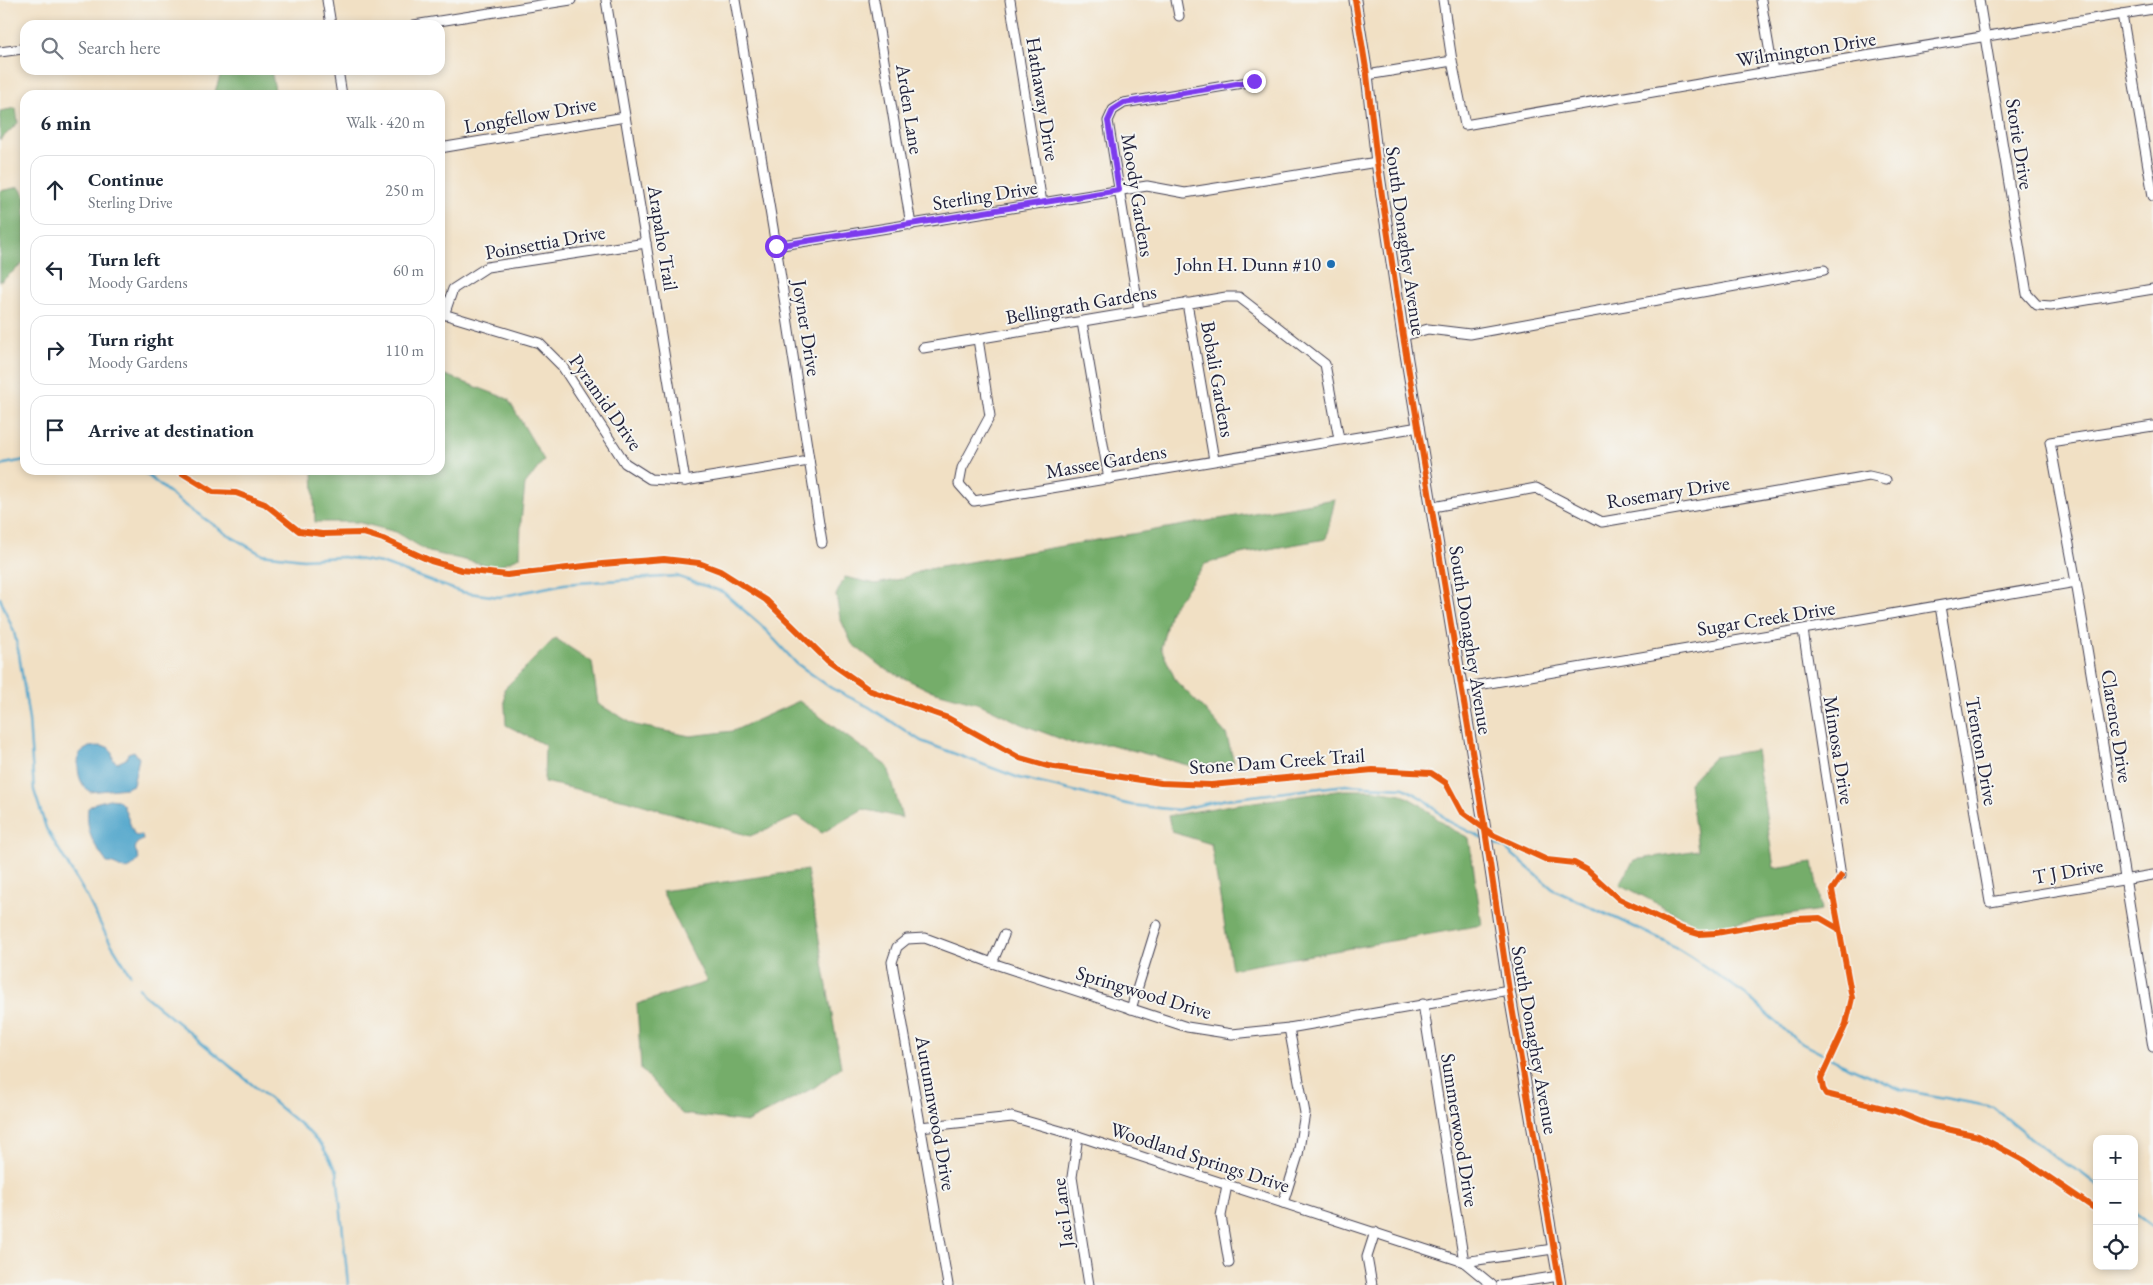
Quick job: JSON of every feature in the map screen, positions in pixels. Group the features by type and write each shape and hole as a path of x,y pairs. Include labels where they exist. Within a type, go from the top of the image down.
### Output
{"street":[{"path":"327,0 330,20"},
{"path":"445,20 571,0"},
{"name":"Arapaho Trail","path":"606,0 685,481"},
{"name":"Joyner Drive","path":"735,0 776,246 822,543"},
{"name":"Arden Lane","path":"874,0 911,225"},
{"name":"Hathaway Drive","path":"1010,0 1042,203"},
{"path":"1176,0 1179,16"},
{"name":"South Donaghey Avenue","path":"1355,0 1368,75 1378,162 1403,336 1433,507 1509,990 1560,1280"},
{"path":"1368,75 1452,61 1444,0"},
{"path":"1760,0 1773,72"},
{"name":"Storie Drive","path":"1979,0 2027,294 2037,305 2050,306 2153,289"},
{"name":"Wilmington Drive","path":"1452,61 1465,125 2153,9"},
{"path":"2122,14 2153,196"},
{"path":"0,52 20,49"},
{"path":"339,75 341,90"},
{"name":"Moody Gardens","path":"1139,311 1108,121 1113,110 1124,103 1254,81"},
{"name":"Longfellow Drive","path":"445,147 625,117"},
{"name":"Sterling Drive","path":"776,246 1147,186 1186,193 1378,162"},
{"name":"Poinsettia Drive","path":"445,307 453,289 486,267 646,243"},
{"path":"1403,336 1428,329 1470,334 1824,270"},
{"name":"Bellingrath Gardens","path":"923,348 1187,303 1239,297 1325,364 1340,439"},
{"name":"Bobali Gardens","path":"1187,303 1214,460"},
{"name":"Pyramid Drive","path":"445,315 539,343 562,366 625,463 650,479 685,481 810,461"},
{"path":"1082,322 1109,478"},
{"name":"Massee Gardens","path":"978,339 990,416 962,468 959,484 974,501 1419,427"},
{"name":"Clarence Drive","path":"2153,426 2050,442 2076,582 2153,1047"},
{"name":"Rosemary Drive","path":"1433,507 1536,488 1602,522 1869,476 1886,480"},
{"name":"Sugar Creek Drive","path":"1461,688 2076,582"},
{"name":"Trenton Drive","path":"1940,606 1990,902"},
{"name":"Mimosa Drive","path":"1803,630 1841,876"},
{"name":"T J Drive","path":"1990,902 2153,875"},
{"path":"1131,1009 1157,925"},
{"path":"992,962 1004,935"},
{"name":"Springwood Drive","path":"897,947 907,939 926,938 1188,1027 1232,1034 1289,1028 1509,990"},
{"name":"Autumnwood Drive","path":"897,947 892,962 948,1285"},
{"name":"Summerwood Drive","path":"1423,1004 1464,1262"},
{"path":"1283,1203 1298,1155 1305,1113 1289,1028"},
{"name":"Woodland Springs Drive","path":"920,1127 1012,1117 1078,1136 1464,1262 1489,1284"},
{"name":"Jaci Lane","path":"1078,1136 1072,1177 1089,1285"},
{"path":"1227,1185 1221,1216 1229,1263"},
{"path":"1372,1285 1368,1257 1375,1232"},
{"name":"Woodland Springs Drive","path":"1464,1262 1553,1248"},
{"path":"1501,1285 1560,1280"}],"green space":[{"path":"220,75 272,75 275,90 216,90"},
{"path":"16,108 18,123 0,140 0,111"},
{"path":"19,187 20,188 20,266 0,282 0,191"},
{"path":"445,375 508,399 544,460 525,485 520,557 496,567 429,552 396,532 357,522 315,522 313,475 445,475"},
{"path":"1335,499 1326,539 1240,554 1205,564 1170,611 1161,648 1176,681 1226,734 1234,762 1191,766 1109,744 1074,744 1024,725 980,704 929,690 883,668 852,644 840,618 836,595 845,577 876,584 900,579 923,570"},
{"path":"555,638 592,662 598,704 635,725 690,736 733,731 799,701 888,767 902,818 863,809 822,833 798,816 750,836 630,801 544,782 545,745 506,725 504,689"},
{"path":"1756,750 1774,868 1813,862 1821,910 1703,928 1620,884 1634,860 1698,850 1689,783 1714,757"},
{"path":"1344,790 1375,790 1401,794 1421,805 1446,826 1469,838 1482,925 1232,969 1211,844 1172,832 1168,816 1231,805"},
{"path":"807,870 841,1067 815,1087 748,1122 682,1114 641,1069 637,1004 707,982 662,891"}],"water":[{"path":"89,747 108,747 112,752 113,759 117,763 126,759 128,753 134,751 139,758 133,785 126,788 90,792 86,788 79,774 79,753"},
{"path":"109,799 118,800 123,805 134,834 136,836 142,835 143,840 137,843 135,849 139,859 130,868 126,869 107,863 94,844 89,832 88,808 95,803"}],"waterway":[{"path":"0,466 20,461"},
{"path":"147,475 178,500 225,533 261,554 303,559 343,557 381,563 461,592 499,597 564,584 676,576 723,592 762,626 796,663 831,688 869,707 921,741 1019,778 1131,805 1177,810 1227,799 1346,785 1404,788 1425,800 1448,821 1482,838"},
{"path":"0,598 14,632 19,654 29,720 34,790 46,828 130,974"},
{"path":"1491,842 1505,848 1554,890 1665,941 1691,957 1745,994 1797,1041 1838,1062 1902,1090 1993,1107 2054,1157 2093,1182"},
{"path":"139,988 143,994 307,1130 322,1146 337,1171 348,1285"},
{"path":"2138,1216 2153,1227"}],"cycle path":[{"path":"1355,0 1403,336 1483,817 1509,990 1560,1285"},
{"name":"Stone Dam Creek Trail","path":"185,475 213,492 236,493 265,504 299,531 322,534 363,533 383,539 431,561 462,570 507,575 664,559 699,563 720,571 766,600 828,661 871,691 948,718 1020,758 1048,766 1161,783 1211,785 1373,770 1431,773 1446,783 1461,811 1493,835 1547,860 1574,863 1587,870 1619,899 1682,929 1699,934 1716,933 1795,919 1820,918 1839,929"},
{"path":"1841,876 1832,890 1852,998 1846,1024 1821,1078 1826,1094 1895,1111 1929,1125 1978,1136 2025,1161 2093,1207"}],"place":[{"name":"John H. Dunn #10","path":"1331,264"}],"route":[{"path":"776,246 1119,190 1108,121 1113,110 1124,103 1254,81"}]}
